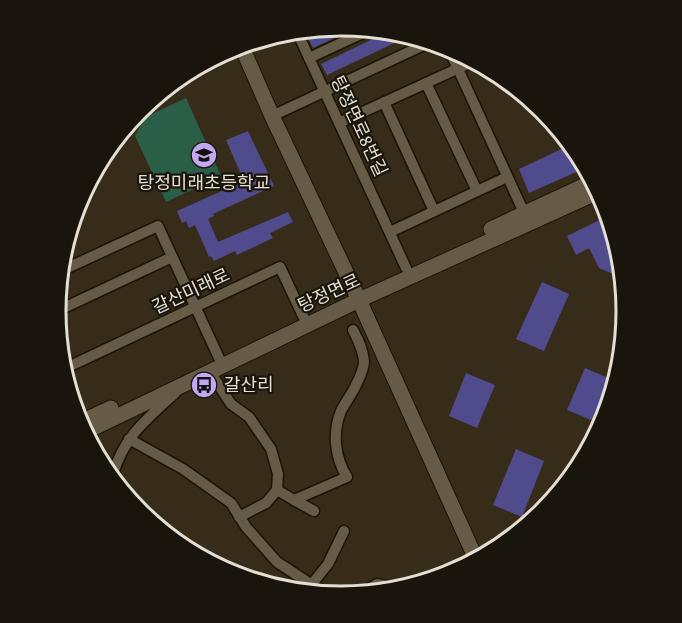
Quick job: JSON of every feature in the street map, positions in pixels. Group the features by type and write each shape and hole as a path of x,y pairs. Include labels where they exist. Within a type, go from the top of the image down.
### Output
{"main road":[{"path":"245,54 473,553"},
{"name":"탕정면로","path":"182,381 210,372 357,297 526,218 586,185"},
{"name":"탕정면로","path":"182,381 219,358 304,318 357,297 406,268 526,218 590,195"},
{"path":"92,428 130,411 182,381"},
{"path":"87,420 182,381"}],"street":[{"path":"309,58 345,36"},
{"name":"탕정면로8번길","path":"300,39 406,268"},
{"path":"272,116 419,47"},
{"path":"454,60 526,218"},
{"path":"339,123 465,65"},
{"path":"426,83 477,191"},
{"name":"탕정면로8번길","path":"384,102 434,211"},
{"path":"390,232 507,177"},
{"path":"70,267 158,226 219,358"},
{"path":"66,307 172,257"},
{"name":"갈산미래로","path":"71,366 280,267 304,318"},
{"path":"294,500 347,477 339,464 336,431 341,412 360,376 364,363 361,346 353,330"},
{"path":"210,372 231,404 249,417 271,449 278,474 277,490 266,503 239,517"},
{"name":"탕정면로","path":"114,468 120,452 129,439 182,381"},
{"path":"130,411 141,415 141,425"},
{"path":"129,439 183,469 231,503 239,517 277,562 312,585"},
{"path":"277,490 314,511"},
{"path":"318,586 344,531"}],"green space":[{"path":"186,98 221,176 166,202 135,136 147,116"}],"building":[{"path":"338,36 313,48 308,38"},
{"path":"375,38 397,42 327,75 321,64"},
{"path":"248,131 274,186 213,214 214,216 208,219 218,242 288,212 293,222 270,233 273,238 237,255 235,251 214,261 211,256 209,257 195,225 189,228 186,221 182,223 177,211 244,181 226,140"},
{"path":"563,148 578,171 529,193 519,169"},
{"path":"601,220 614,274 599,268 589,248 576,255 567,236"},
{"path":"542,282 569,294 544,351 516,339"},
{"path":"585,368 608,378 594,421 567,410"},
{"path":"466,373 495,385 477,428 449,416"},
{"path":"516,449 544,461 522,517 493,505"}],"place":[{"name":"탕정미래초등학교","path":"204,155"},
{"name":"갈산리","path":"204,385"}]}
